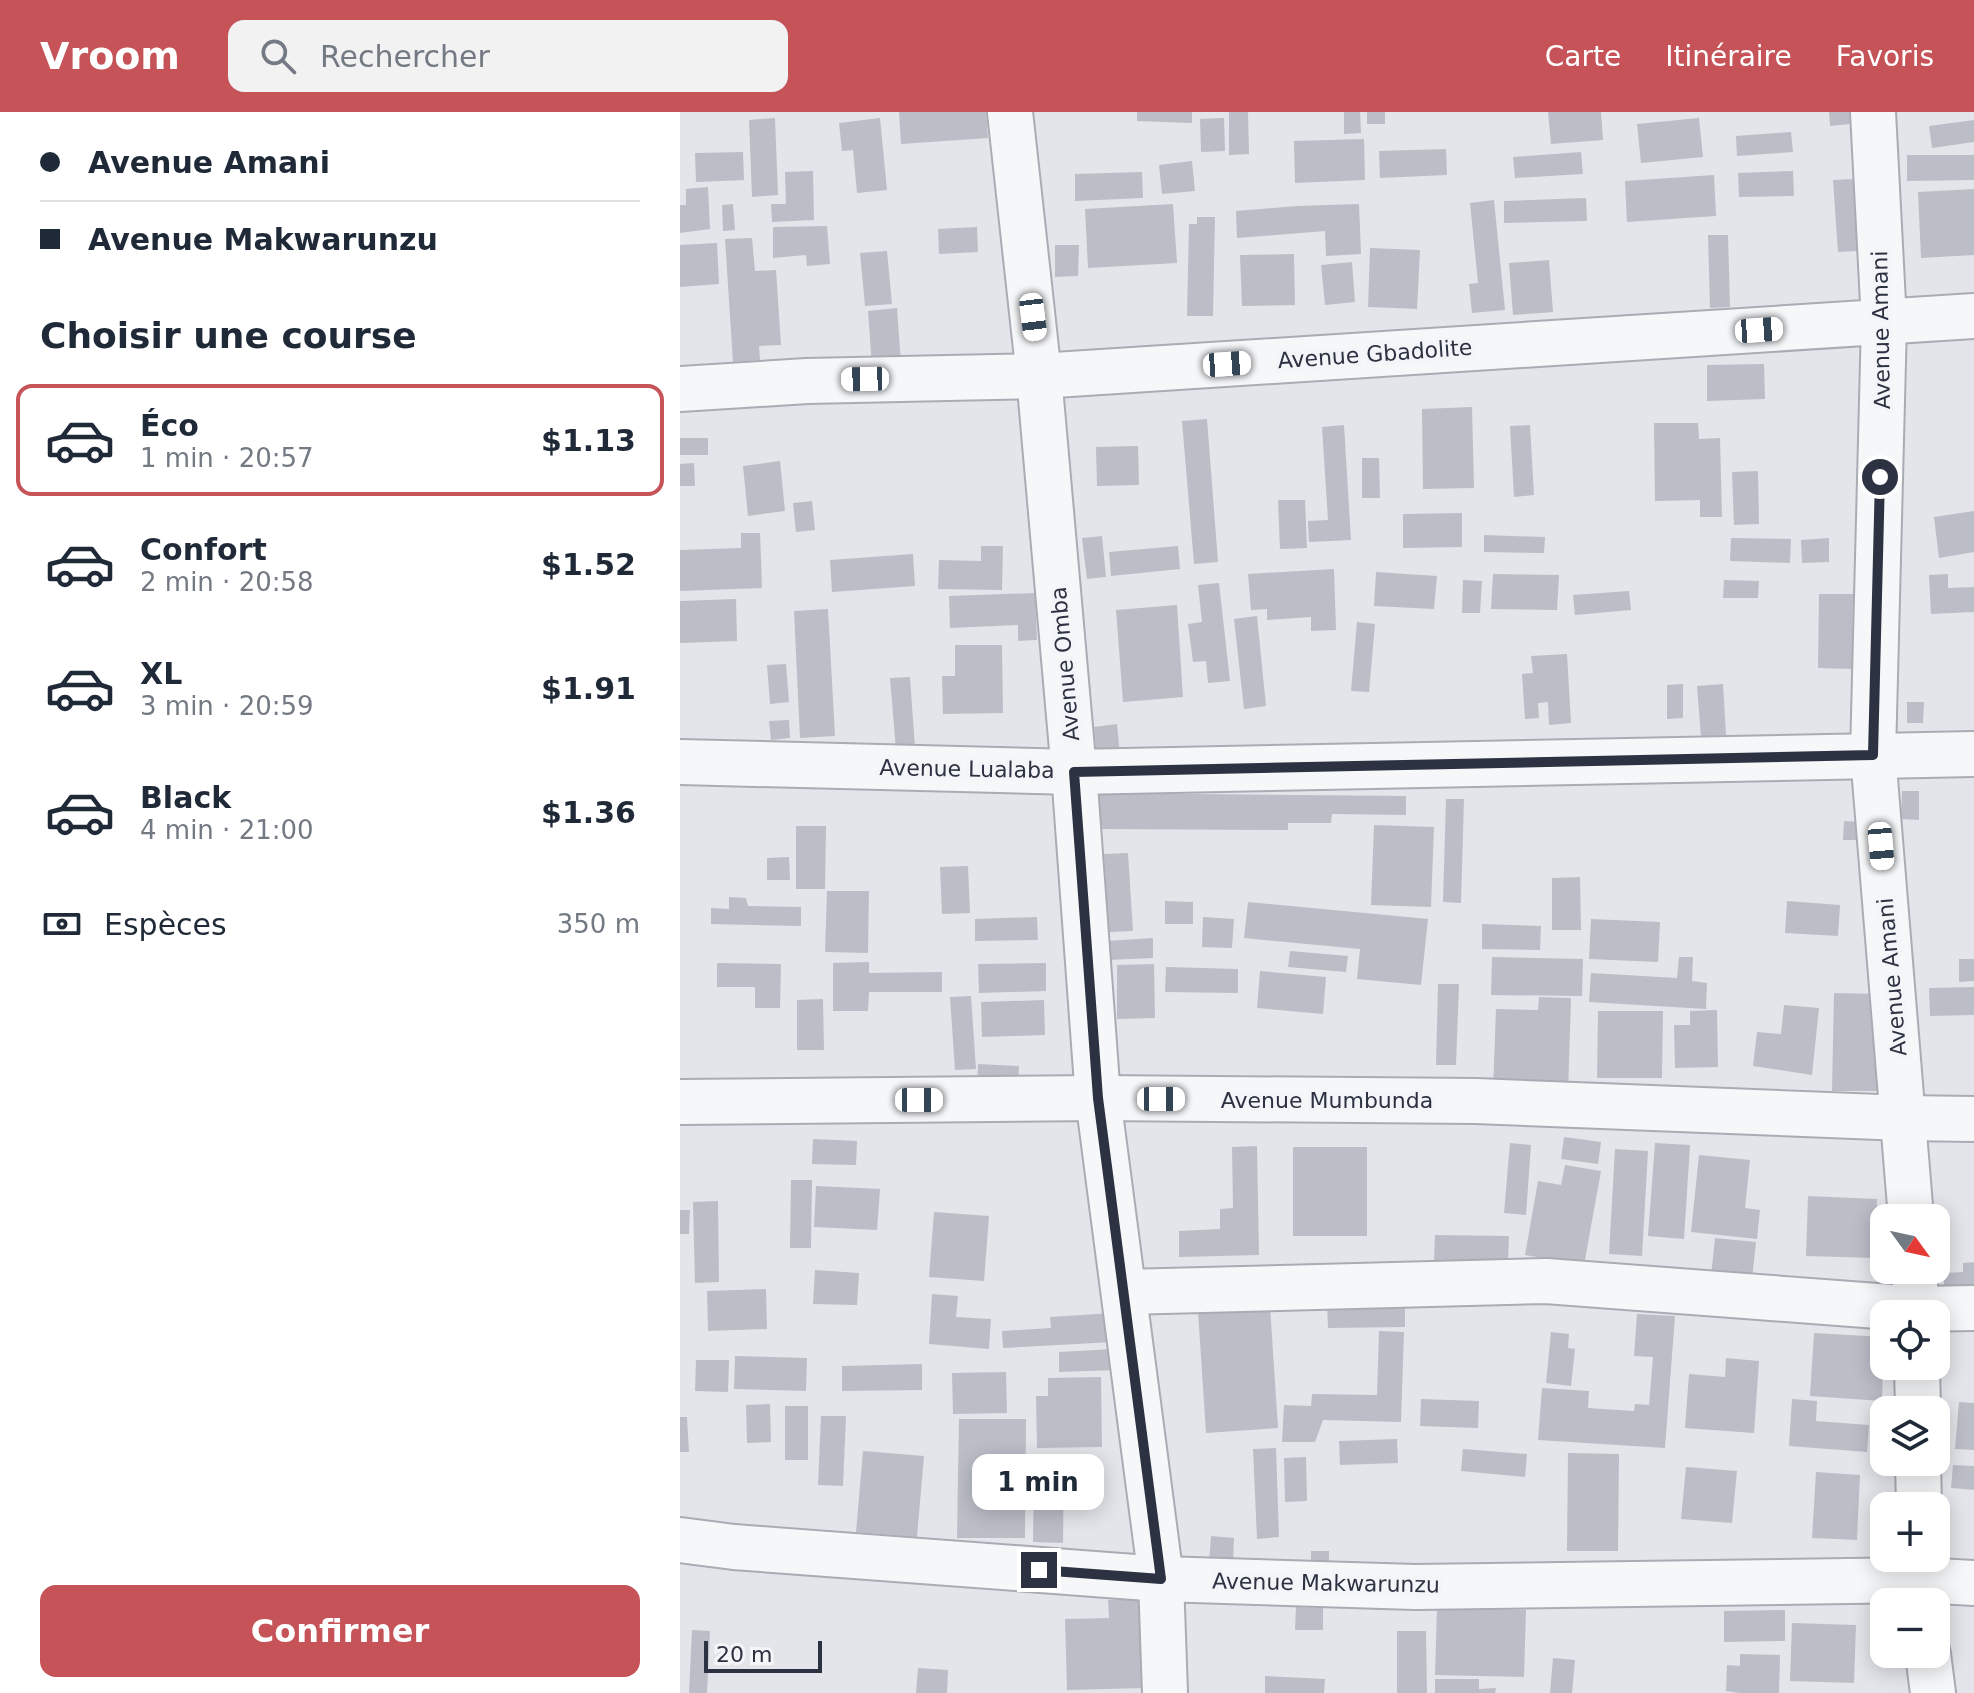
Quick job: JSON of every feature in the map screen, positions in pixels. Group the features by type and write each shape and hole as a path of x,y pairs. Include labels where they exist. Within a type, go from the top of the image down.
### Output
{"street":[{"name":"Avenue Omba","path":"1010,112 1039,376 1074,772 1098,1098 1161,1579 1165,1693"},
{"name":"Avenue Amani","path":"1873,112 1884,322 1873,755 1910,1204"},
{"name":"Avenue Gbadolite","path":"680,389 807,381 1039,376 1974,316"},
{"name":"Avenue Lualaba","path":"680,762 1074,772 1974,754"},
{"name":"Avenue Mumbunda","path":"680,1102 1098,1098 1476,1101 1974,1119"},
{"path":"1124,1292 1546,1281 1916,1298 1974,1308"},
{"name":"Avenue Makwarunzu","path":"680,1540 734,1547 1161,1579 1415,1587 1920,1580 1974,1583"},
{"path":"1930,1668 1933,1693"}],"building":[{"path":"899,112 986,112 988,138 901,144"},
{"path":"1137,112 1192,112 1192,123 1137,121"},
{"path":"1229,112 1248,112 1249,154 1229,155"},
{"path":"1344,112 1360,112 1361,133 1344,134"},
{"path":"1367,112 1385,112 1385,124 1367,124"},
{"path":"1548,112 1601,112 1603,140 1551,144"},
{"path":"1829,112 1849,112 1850,124 1830,126"},
{"path":"775,118 778,195 752,197 749,120"},
{"path":"880,118 887,190 857,193 853,150 842,151 839,123"},
{"path":"1224,118 1225,151 1201,152 1200,119"},
{"path":"1699,118 1703,157 1641,163 1637,124"},
{"path":"1974,120 1974,142 1932,148 1929,126"},
{"path":"1791,132 1793,152 1737,156 1736,136"},
{"path":"1364,139 1365,180 1295,183 1294,141"},
{"path":"1446,149 1447,175 1380,178 1379,151"},
{"path":"743,152 744,180 696,182 695,153"},
{"path":"1581,152 1583,174 1515,178 1513,157"},
{"path":"1907,155 1974,155 1974,180 1907,181"},
{"path":"1192,161 1195,191 1162,194 1159,165"},
{"path":"813,171 814,220 772,222 771,204 786,204 785,172"},
{"path":"1793,171 1794,196 1739,197 1738,173"},
{"path":"1142,172 1143,198 1075,201 1075,174"},
{"path":"1714,175 1716,216 1627,222 1625,181"},
{"path":"1854,179 1858,251 1838,252 1833,180"},
{"path":"708,187 710,229 680,233 680,205 686,205 686,189"},
{"path":"1974,189 1974,255 1921,258 1918,192"},
{"path":"1586,198 1587,221 1504,223 1504,201"},
{"path":"1494,200 1505,310 1472,313 1469,284 1478,283 1470,203"},
{"path":"733,204 735,230 723,231 722,205"},
{"path":"1173,204 1177,263 1088,268 1085,209"},
{"path":"1359,204 1361,254 1326,256 1325,231 1237,238 1236,211"},
{"path":"1197,217 1215,217 1213,316 1187,316 1189,224 1197,224"},
{"path":"827,226 830,264 807,266 806,255 773,258 773,227"},
{"path":"977,227 978,252 939,254 938,229"},
{"path":"1708,235 1728,235 1730,307 1710,308"},
{"path":"752,238 755,271 776,270 781,345 759,346 760,360 733,362 725,239"},
{"path":"717,243 719,284 680,287 680,245"},
{"path":"1055,245 1079,245 1078,276 1055,277"},
{"path":"1370,248 1420,250 1417,309 1368,307"},
{"path":"887,251 892,304 865,306 860,253"},
{"path":"1294,254 1295,305 1242,306 1240,255"},
{"path":"1549,260 1553,312 1513,315 1509,263"},
{"path":"1352,262 1355,302 1325,305 1321,265"},
{"path":"897,308 901,364 872,367 868,311"},
{"path":"1764,364 1765,399 1707,401 1707,365"},
{"path":"1472,407 1474,488 1423,489 1422,409"},
{"path":"1207,419 1218,562 1194,564 1182,421"},
{"path":"1654,423 1698,423 1699,439 1720,438 1722,517 1700,517 1700,500 1655,501"},
{"path":"1344,425 1351,540 1309,542 1308,521 1328,520 1322,427"},
{"path":"1530,425 1534,495 1514,497 1510,426"},
{"path":"680,438 708,438 708,455 680,455"},
{"path":"1138,446 1139,485 1097,486 1096,447"},
{"path":"1362,458 1379,458 1380,498 1362,498"},
{"path":"780,461 785,511 748,516 743,466"},
{"path":"694,463 695,486 680,486 680,464"},
{"path":"1758,471 1759,524 1734,525 1732,472"},
{"path":"1278,500 1305,500 1307,548 1280,549"},
{"path":"812,501 815,530 796,532 793,503"},
{"path":"1974,511 1974,552 1939,558 1934,517"},
{"path":"1462,513 1462,547 1403,548 1403,514"},
{"path":"741,533 760,533 762,588 680,591 680,550 741,548"},
{"path":"1484,535 1545,537 1544,553 1484,552"},
{"path":"1102,536 1106,577 1087,579 1082,538"},
{"path":"1731,538 1791,539 1790,563 1730,561"},
{"path":"1829,538 1829,562 1802,563 1801,540"},
{"path":"981,546 1003,546 1002,590 938,589 939,560 981,561"},
{"path":"1178,546 1180,569 1111,576 1109,552"},
{"path":"913,554 915,586 832,592 830,560"},
{"path":"1334,569 1336,630 1311,631 1311,617 1267,620 1267,609 1251,610 1248,574"},
{"path":"1376,572 1437,576 1434,609 1374,606"},
{"path":"1493,574 1559,575 1557,610 1491,609"},
{"path":"1948,574 1948,588 1974,587 1974,612 1931,614 1929,575"},
{"path":"1463,580 1482,581 1480,613 1462,613"},
{"path":"1724,580 1759,581 1758,598 1723,598"},
{"path":"1219,583 1230,681 1208,683 1206,661 1193,662 1188,624 1202,622 1198,585"},
{"path":"1629,591 1631,610 1575,615 1573,595"},
{"path":"1035,593 1037,640 1018,641 1018,625 950,628 949,596"},
{"path":"1819,594 1853,594 1852,669 1818,668"},
{"path":"736,599 737,641 680,643 680,601"},
{"path":"1177,605 1183,697 1123,702 1116,610"},
{"path":"828,609 835,736 800,738 794,611"},
{"path":"1257,616 1266,706 1244,709 1234,619"},
{"path":"1357,622 1375,624 1369,692 1351,691"},
{"path":"955,645 1002,645 1003,713 943,714 942,676 955,676"},
{"path":"1567,654 1571,723 1549,725 1548,702 1538,703 1539,718 1525,719 1522,674 1533,673 1531,656"},
{"path":"786,664 789,702 770,704 767,665"},
{"path":"910,677 915,748 896,750 890,678"},
{"path":"1683,684 1683,718 1667,719 1667,685"},
{"path":"1723,684 1726,735 1701,737 1697,686"},
{"path":"1907,702 1924,702 1923,723 1907,723"},
{"path":"789,720 790,738 771,740 769,721"},
{"path":"1117,724 1120,755 1097,757 1094,727"},
{"path":"1902,791 1919,791 1919,820 1901,819"},
{"path":"1098,793 1406,796 1406,815 1332,814 1331,823 1288,823 1288,830 1097,829"},
{"path":"1446,799 1464,799 1461,903 1443,902"},
{"path":"1844,821 1860,822 1860,840 1843,840"},
{"path":"1374,825 1434,827 1431,907 1371,905"},
{"path":"796,826 826,826 825,889 796,889"},
{"path":"1128,853 1133,931 1109,932 1104,854"},
{"path":"789,857 790,880 767,880 767,858"},
{"path":"968,866 970,913 942,914 940,867"},
{"path":"1580,877 1581,930 1552,930 1552,878"},
{"path":"827,891 869,891 868,953 825,952"},
{"path":"729,897 746,898 748,906 801,907 801,926 711,924 711,908 729,909"},
{"path":"1165,901 1193,902 1193,924 1165,924"},
{"path":"1787,901 1840,905 1838,936 1785,933"},
{"path":"1248,902 1428,919 1421,985 1357,979 1360,949 1244,938"},
{"path":"1037,917 1038,940 975,941 975,919"},
{"path":"1203,917 1234,919 1232,948 1202,947"},
{"path":"1591,919 1660,922 1658,962 1589,959"},
{"path":"1482,924 1541,926 1540,950 1482,949"},
{"path":"1153,938 1153,958 1108,960 1107,941"},
{"path":"1290,951 1348,956 1346,972 1288,967"},
{"path":"1492,957 1583,959 1582,996 1491,995"},
{"path":"1679,957 1693,957 1692,981 1707,983 1706,1009 1589,1002 1591,973 1677,978"},
{"path":"1959,959 1974,959 1974,981 1959,982"},
{"path":"869,962 869,973 942,972 942,992 869,992 868,1011 833,1011 833,963"},
{"path":"717,963 781,964 780,1008 755,1008 755,987 717,987"},
{"path":"1046,963 1046,991 979,993 978,964"},
{"path":"1154,964 1155,1018 1117,1019 1117,965"},
{"path":"1166,967 1238,969 1238,993 1165,992"},
{"path":"1260,971 1326,977 1323,1014 1257,1008"},
{"path":"1438,984 1459,984 1456,1065 1436,1065"},
{"path":"1974,987 1974,1015 1930,1016 1929,988"},
{"path":"1834,993 1882,994 1880,1091 1832,1091"},
{"path":"971,996 976,1069 955,1070 950,997"},
{"path":"1539,997 1571,998 1568,1094 1493,1091 1496,1009 1538,1010"},
{"path":"823,999 824,1050 797,1050 797,1000"},
{"path":"1044,1000 1045,1035 982,1037 981,1002"},
{"path":"1784,1005 1819,1008 1812,1075 1753,1066 1757,1032 1781,1034"},
{"path":"1717,1010 1718,1067 1675,1068 1674,1025 1690,1025 1690,1011"},
{"path":"1598,1011 1663,1011 1662,1078 1597,1078"},
{"path":"978,1064 1019,1066 1018,1087 977,1085"},
{"path":"1564,1137 1601,1142 1598,1164 1561,1159"},
{"path":"813,1139 857,1141 856,1165 812,1164"},
{"path":"1510,1143 1531,1145 1526,1215 1504,1213"},
{"path":"1655,1143 1690,1145 1684,1239 1648,1236"},
{"path":"1257,1146 1259,1255 1179,1257 1179,1231 1220,1229 1220,1209 1233,1208 1232,1147"},
{"path":"1293,1147 1367,1147 1367,1236 1293,1236"},
{"path":"1615,1149 1648,1151 1642,1256 1609,1254"},
{"path":"1699,1155 1750,1160 1745,1208 1760,1210 1757,1239 1691,1232"},
{"path":"1565,1165 1601,1171 1584,1265 1525,1255 1538,1181 1561,1185"},
{"path":"791,1180 812,1180 811,1248 790,1248"},
{"path":"816,1186 880,1189 877,1230 814,1227"},
{"path":"1808,1196 1877,1199 1877,1204 1870,1204 1870,1258 1806,1256"},
{"path":"718,1201 719,1282 695,1283 693,1202"},
{"path":"680,1210 690,1210 689,1234 680,1234"},
{"path":"934,1212 989,1216 984,1281 929,1277"},
{"path":"1435,1235 1509,1236 1508,1261 1434,1260"},
{"path":"1715,1238 1756,1242 1752,1280 1711,1276"},
{"path":"1974,1262 1974,1288 1944,1289 1944,1284 1950,1284 1950,1273 1963,1272 1963,1263"},
{"path":"815,1270 859,1273 857,1305 813,1304"},
{"path":"766,1289 767,1329 708,1331 707,1291"},
{"path":"932,1294 958,1296 956,1317 991,1319 989,1349 929,1344"},
{"path":"1405,1302 1405,1327 1328,1328 1327,1303"},
{"path":"1270,1306 1278,1428 1206,1433 1198,1311"},
{"path":"1112,1313 1113,1342 1003,1348 1002,1331 1051,1328 1050,1317"},
{"path":"1637,1314 1675,1316 1665,1448 1538,1440 1542,1388 1589,1391 1588,1408 1634,1411 1635,1404 1649,1405 1653,1357 1634,1356"},
{"path":"1379,1331 1404,1332 1401,1422 1323,1420 1315,1442 1282,1442 1284,1405 1311,1406 1312,1394 1377,1395"},
{"path":"1551,1332 1569,1334 1568,1348 1575,1349 1571,1386 1546,1383"},
{"path":"1814,1333 1870,1336 1870,1380 1883,1380 1882,1396 1870,1396 1870,1400 1810,1396"},
{"path":"1114,1349 1115,1370 1059,1372 1059,1352"},
{"path":"735,1356 807,1358 806,1391 734,1389"},
{"path":"1726,1358 1759,1361 1754,1433 1685,1428 1689,1374 1725,1377"},
{"path":"696,1360 729,1360 728,1392 695,1391"},
{"path":"922,1364 922,1390 842,1391 842,1366"},
{"path":"1006,1372 1007,1413 953,1414 952,1373"},
{"path":"1101,1377 1102,1447 1037,1448 1036,1396 1048,1396 1048,1378"},
{"path":"1421,1399 1479,1401 1478,1428 1420,1426"},
{"path":"1792,1399 1817,1401 1816,1421 1869,1425 1867,1452 1789,1446"},
{"path":"1959,1402 1974,1403 1974,1450 1955,1449"},
{"path":"770,1404 771,1442 747,1443 746,1405"},
{"path":"785,1406 808,1406 808,1460 785,1460"},
{"path":"821,1416 846,1416 843,1486 818,1485"},
{"path":"680,1417 687,1417 689,1452 680,1452"},
{"path":"959,1419 1026,1419 1025,1538 957,1538"},
{"path":"1397,1439 1398,1463 1340,1465 1339,1441"},
{"path":"1276,1448 1279,1537 1257,1539 1253,1449"},
{"path":"1463,1449 1527,1454 1525,1477 1461,1471"},
{"path":"863,1451 924,1456 917,1537 856,1532"},
{"path":"1568,1453 1619,1454 1618,1551 1567,1551"},
{"path":"1306,1457 1307,1501 1285,1502 1284,1458"},
{"path":"1034,1460 1064,1460 1063,1543 1033,1542"},
{"path":"1953,1465 1974,1466 1974,1490 1951,1488"},
{"path":"1686,1467 1737,1471 1732,1523 1681,1519"},
{"path":"1816,1472 1860,1475 1857,1540 1812,1538"},
{"path":"1211,1536 1234,1538 1233,1566 1209,1564"},
{"path":"1311,1551 1329,1551 1329,1568 1311,1568"},
{"path":"1144,1598 1146,1688 1067,1690 1065,1619 1109,1618 1108,1600"},
{"path":"1296,1607 1323,1608 1323,1630 1295,1630"},
{"path":"1437,1607 1526,1610 1524,1677 1435,1675"},
{"path":"1785,1610 1785,1641 1724,1642 1724,1611"},
{"path":"1792,1623 1856,1625 1854,1683 1790,1681"},
{"path":"692,1630 710,1631 707,1693 689,1693"},
{"path":"1397,1631 1426,1631 1427,1693 1397,1693"},
{"path":"1740,1654 1780,1655 1779,1693 1726,1691 1727,1665 1740,1666"},
{"path":"1553,1658 1575,1660 1572,1693 1550,1693"},
{"path":"918,1668 948,1670 947,1693 916,1693"},
{"path":"1265,1676 1325,1679 1324,1693 1265,1693"},
{"path":"1435,1679 1479,1679 1479,1689 1496,1688 1495,1693 1435,1693"}],"route":[{"path":"1039,1570 1161,1579 1098,1098 1074,772 1873,755 1880,477"}]}
